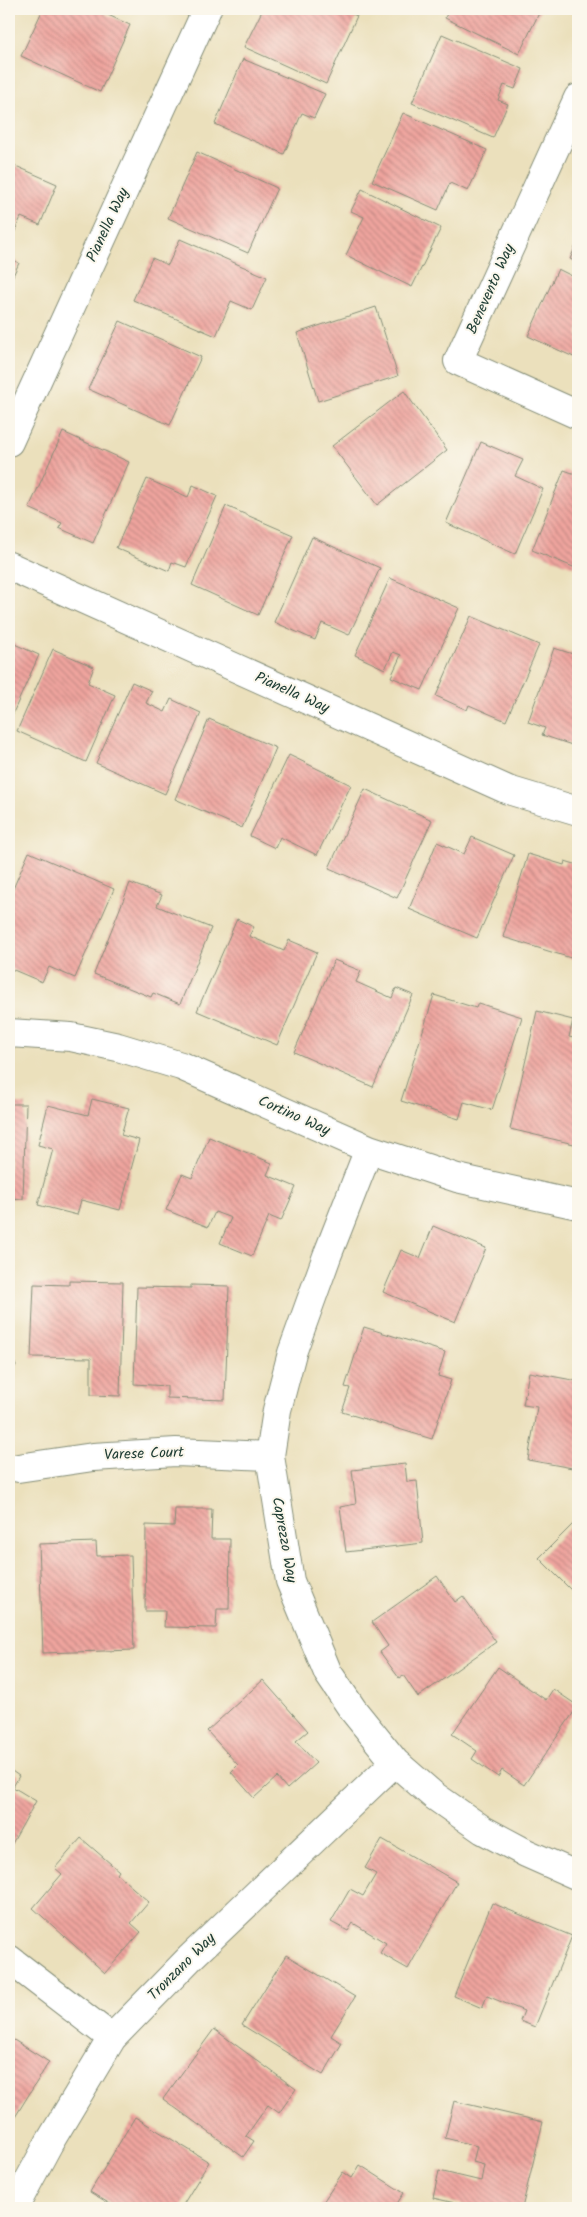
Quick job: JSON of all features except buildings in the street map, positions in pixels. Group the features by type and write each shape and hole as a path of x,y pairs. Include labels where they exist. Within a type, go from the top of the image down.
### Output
{"street":[{"name":"Pianella Way","path":"9,442 207,9"},
{"name":"Benevento Way","path":"578,98 458,361 578,415"},
{"name":"Pianella Way","path":"9,566 508,790 578,810"},
{"name":"Cortino Way","path":"9,1033 71,1037 181,1066 369,1149 457,1178 578,1205"},
{"name":"Caprezzo Way","path":"369,1149 327,1256 292,1353 277,1410 270,1456 290,1581 328,1673 353,1710 395,1762 433,1795 483,1830 526,1853 578,1876"},
{"name":"Varese Court","path":"18,1468 93,1457 176,1452 270,1456"},
{"name":"Tronzano Way","path":"14,2208 49,2142 112,2038 191,1957 395,1762"},
{"path":"9,1959 112,2038"}]}
